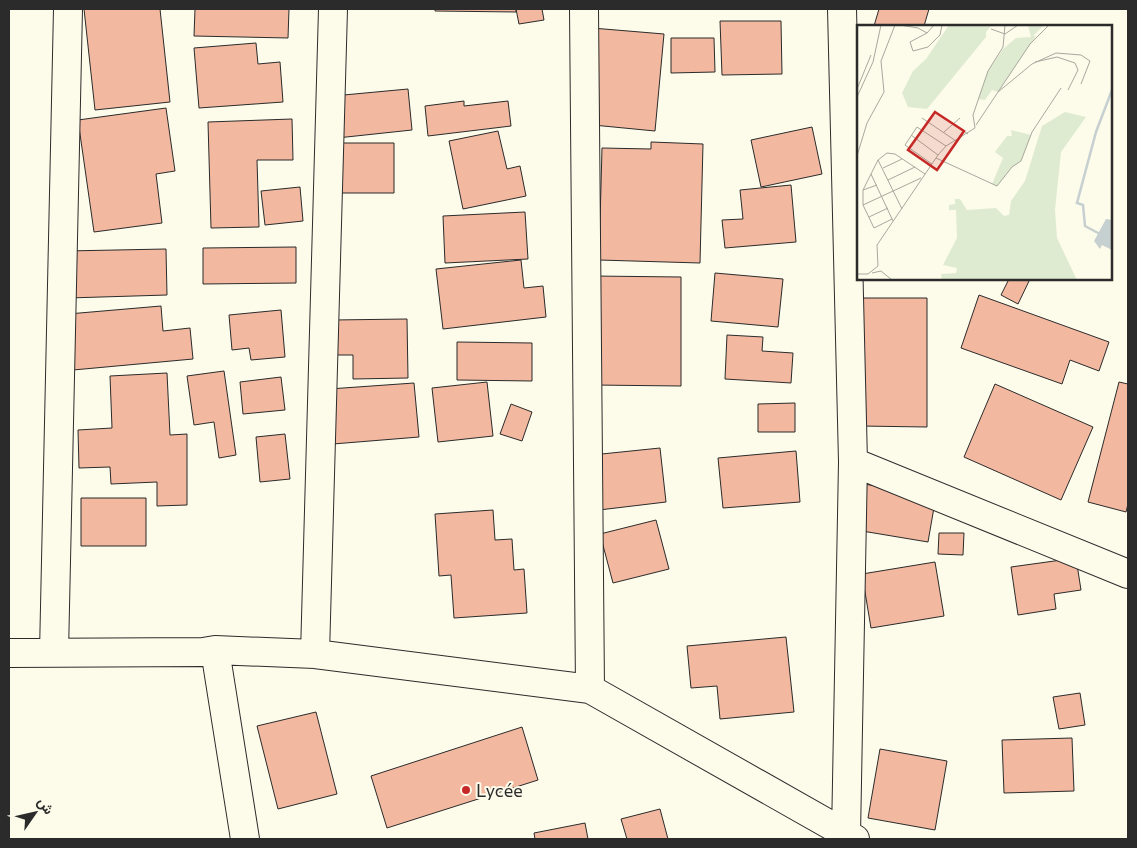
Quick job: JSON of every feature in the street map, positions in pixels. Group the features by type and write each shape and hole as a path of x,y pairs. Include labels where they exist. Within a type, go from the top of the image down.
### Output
{"street":[{"path":"54,654 68,9"},
{"path":"315,654 333,9"},
{"path":"584,9 590,689"},
{"path":"9,653 54,654 216,650 315,654 590,689 851,837 853,462 842,9"},
{"path":"853,462 1128,574"},
{"path":"216,650 245,839"}],"building":[{"path":"84,9 160,9 170,102 95,110"},
{"path":"195,9 289,9 288,38 194,36"},
{"path":"435,9 516,9 516,12 435,11"},
{"path":"516,9 542,9 544,20 519,24"},
{"path":"879,9 929,9 924,25 874,25"},
{"path":"720,21 781,21 782,74 722,75"},
{"path":"592,28 664,34 655,131 593,125"},
{"path":"671,38 714,38 715,72 671,73"},
{"path":"256,43 258,64 280,62 283,102 199,108 194,48"},
{"path":"408,89 412,130 337,138 333,96"},
{"path":"464,101 464,106 508,101 511,126 428,136 425,106"},
{"path":"166,108 175,171 156,174 162,223 94,232 78,120"},
{"path":"292,119 293,160 257,160 259,227 211,228 208,122"},
{"path":"812,127 822,174 761,187 751,140"},
{"path":"498,131 507,169 520,166 526,196 463,209 449,141"},
{"path":"651,142 703,144 700,263 599,260 602,148 651,149"},
{"path":"335,143 394,143 394,193 335,193"},
{"path":"791,185 796,242 725,248 722,220 743,219 740,190"},
{"path":"300,187 303,221 265,225 261,191"},
{"path":"525,212 528,259 445,263 443,216"},
{"path":"296,247 296,283 203,284 203,248"},
{"path":"166,249 167,295 68,298 66,251"},
{"path":"521,260 524,288 543,286 546,317 443,329 436,269"},
{"path":"715,273 783,279 778,327 711,321"},
{"path":"593,276 681,277 681,386 593,385"},
{"path":"1008,280 1030,280 1018,304 1001,295"},
{"path":"979,295 1109,342 1099,371 1070,360 1062,384 961,348"},
{"path":"860,298 927,298 927,427 860,426"},
{"path":"161,306 163,331 190,328 193,359 73,370 68,314"},
{"path":"281,310 285,357 251,360 249,348 232,350 229,315"},
{"path":"407,319 408,378 353,379 353,355 334,355 333,320"},
{"path":"727,335 763,337 762,351 793,353 791,383 725,379"},
{"path":"457,342 532,343 532,381 457,380"},
{"path":"224,371 236,455 219,458 214,422 194,425 187,376"},
{"path":"167,373 170,435 187,434 187,505 157,506 157,482 111,484 110,467 79,468 78,430 112,428 110,376"},
{"path":"281,377 285,410 243,414 240,382"},
{"path":"487,382 493,436 438,442 432,388"},
{"path":"1119,382 1128,384 1128,504 1126,512 1088,502"},
{"path":"414,383 419,437 333,444 329,389"},
{"path":"995,384 1093,427 1061,500 964,457"},
{"path":"795,403 795,432 758,432 758,404"},
{"path":"511,404 532,412 522,441 500,434"},
{"path":"285,434 290,479 260,482 256,437"},
{"path":"660,448 666,502 599,510 592,455"},
{"path":"796,451 800,502 723,508 718,458"},
{"path":"864,484 936,496 928,542 856,530"},
{"path":"81,498 146,498 146,546 81,546"},
{"path":"493,510 495,540 512,539 514,570 524,569 527,613 454,618 451,575 439,576 435,514"},
{"path":"656,520 669,569 613,583 600,534"},
{"path":"939,533 964,533 963,555 938,554"},
{"path":"1076,558 1081,590 1054,594 1056,609 1018,615 1011,567"},
{"path":"935,562 944,616 871,628 862,574"},
{"path":"786,637 794,712 720,719 717,686 691,688 687,646"},
{"path":"1080,693 1085,725 1059,729 1053,697"},
{"path":"316,712 337,794 278,809 257,726"},
{"path":"522,727 538,780 387,828 371,776"},
{"path":"1072,738 1074,791 1004,793 1002,740"},
{"path":"880,749 947,761 935,830 868,818"},
{"path":"660,809 668,839 627,839 621,819"},
{"path":"585,823 588,839 535,839 534,833"}],"place":[{"name":"Lycée","path":"466,790"}]}
